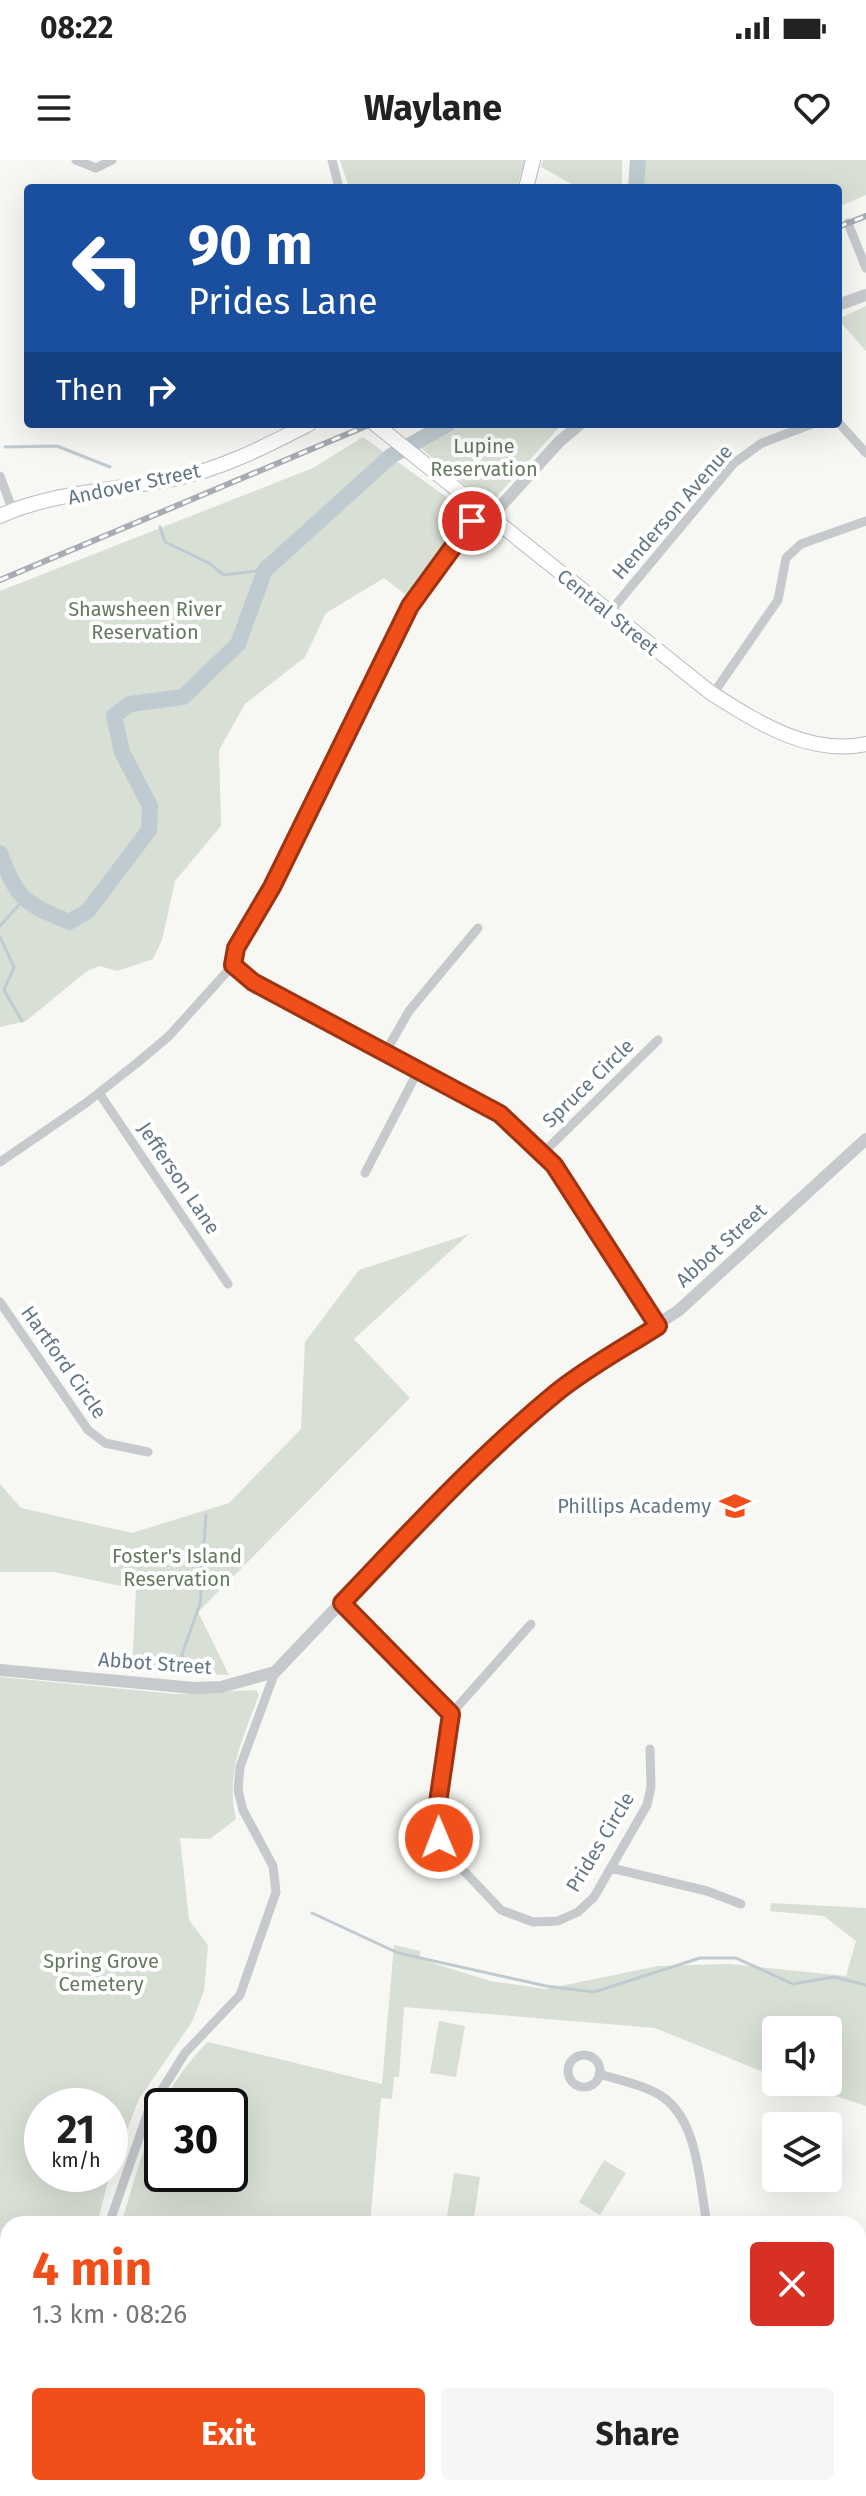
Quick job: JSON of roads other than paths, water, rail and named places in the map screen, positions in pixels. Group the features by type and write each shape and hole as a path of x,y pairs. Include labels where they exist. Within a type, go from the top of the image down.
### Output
{"main road":[{"path":"527,184 533,160"},
{"name":"Andover Street","path":"7,513 177,478 242,458 301,428"},
{"name":"Central Street","path":"380,428 713,694 767,726 803,742 837,747 866,744"}],"street":[{"path":"76,160 96,168 112,160"},
{"path":"332,160 338,184"},
{"path":"848,223 866,268"},
{"path":"842,304 866,295"},
{"path":"842,426 866,453"},
{"path":"0,1162 99,1093 169,1036 233,965 236,948 272,887 410,606 472,521 487,516 575,428"},
{"name":"Henderson Avenue","path":"609,613 750,449 802,428"},
{"path":"0,476 7,513"},
{"path":"713,694 778,600 786,558 801,544 866,521"},
{"path":"385,1053 409,1011 478,928"},
{"path":"233,965 253,982 500,1114 543,1153 658,1326"},
{"name":"Spruce Circle","path":"543,1153 658,1040"},
{"path":"365,1173 418,1071"},
{"name":"Jefferson Lane","path":"99,1093 228,1284"},
{"name":"Abbot Street","path":"0,1670 194,1688 221,1687 275,1672 425,1516 543,1404 599,1361 658,1326 743,1253 866,1139"},
{"name":"Hartford Circle","path":"0,1302 88,1430 105,1443 148,1452"},
{"path":"342,1603 451,1714 531,1624"},
{"path":"112,2216 148,2112 185,2053 240,1995 276,1892 273,1866 243,1810 238,1790 240,1767 275,1672"},
{"name":"Prides Circle","path":"451,1714 435,1823 444,1850 501,1910 533,1922 567,1918 594,1897 647,1805 651,1787 650,1749"},
{"path":"611,1868 707,1891 741,1904"},
{"path":"599,2074 654,2092 679,2112 689,2136 705,2216"}],"waterway":[{"path":"636,184 638,160"},
{"path":"0,853 17,890 32,904 69,922 88,911 149,830 150,806 122,752 114,716 130,704 183,697 238,644 265,570 391,456 441,428"},
{"path":"5,447 57,446 110,467"},
{"path":"160,527 165,542 209,563 224,575 265,570"},
{"path":"0,926 25,898"},
{"path":"0,937 14,967 4,990 22,1021"},
{"path":"187,1673 182,1654 200,1604 206,1515"},
{"path":"312,1913 398,1953 546,1986 594,1992 700,1958 736,1958 793,1984 834,1977 866,1985"}],"railway":[{"path":"842,225 866,216"},
{"path":"0,580 361,428"}],"place":[{"name":"Phillips Academy","path":"735,1506"}],"park label":[{"name":"Lupine Reservation","path":"484,458"},
{"name":"Shawsheen River Reservation","path":"145,620"},
{"name":"Foster's Island Reservation","path":"177,1568"},
{"name":"Spring Grove Cemetery","path":"101,1972"}]}
